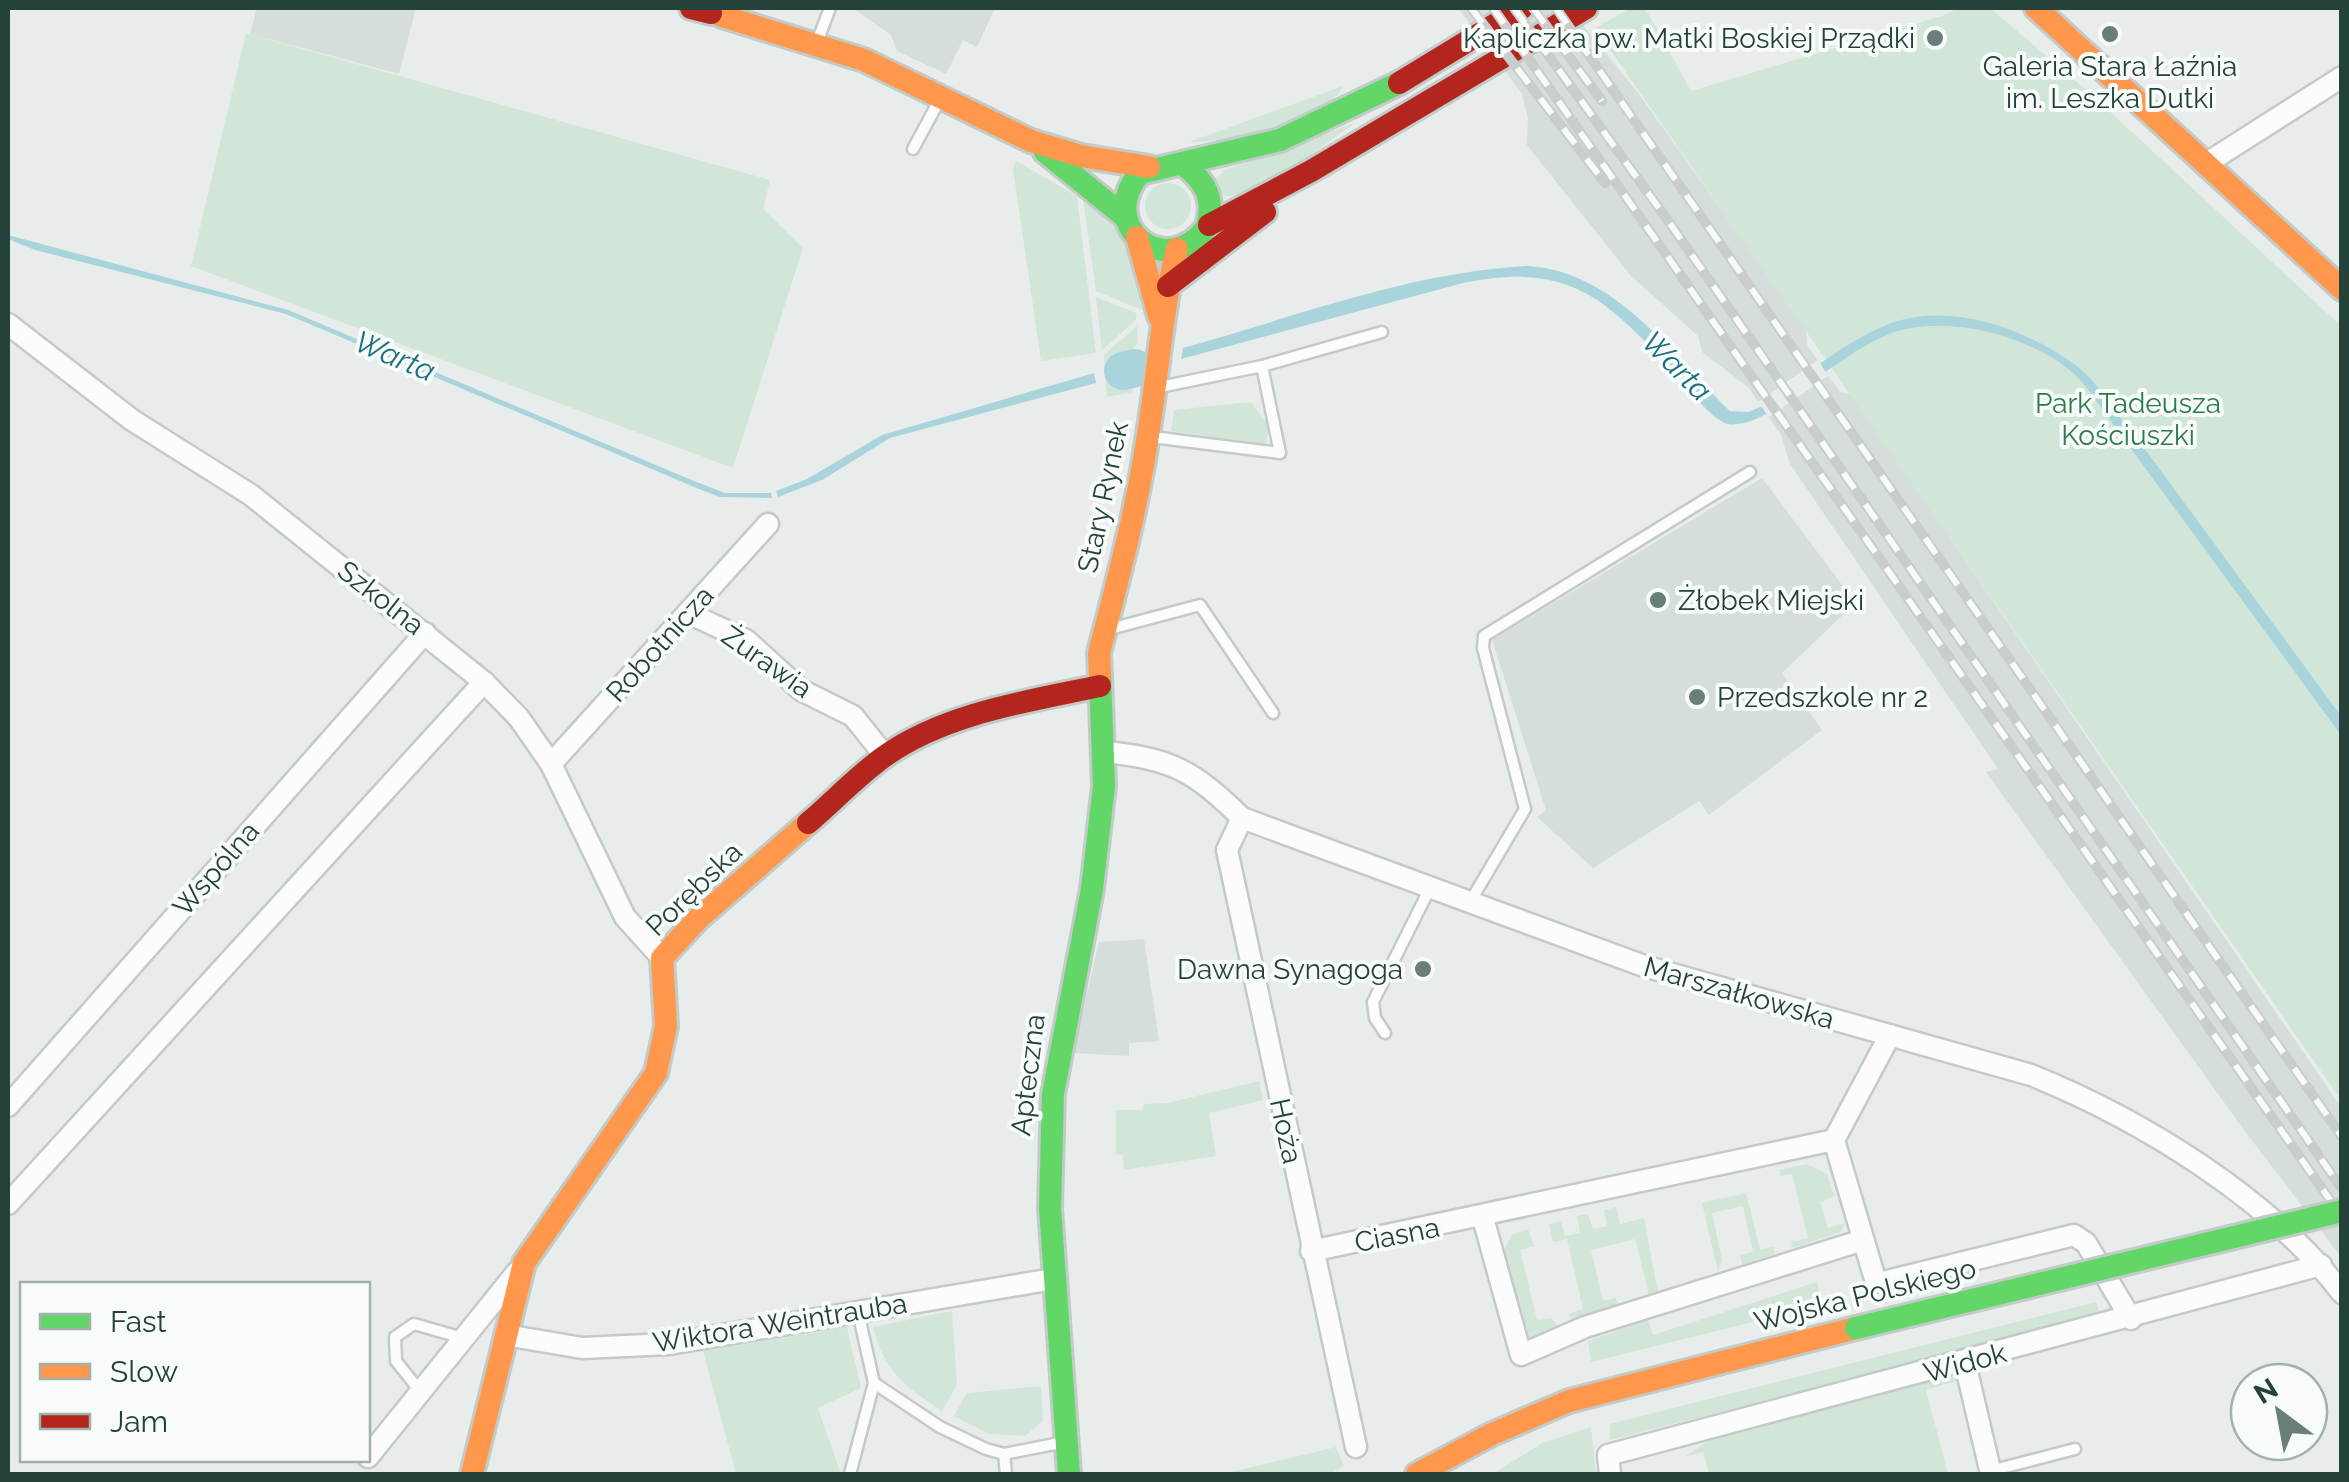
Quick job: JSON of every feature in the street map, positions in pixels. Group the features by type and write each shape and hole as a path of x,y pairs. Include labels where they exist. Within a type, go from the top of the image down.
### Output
{"street":[{"path":"708,12 817,42 942,96 1031,141 1081,156 1149,167 1183,164 1279,140 1375,94 1522,8"},
{"path":"1031,141 1160,249 1178,249 1200,236 1209,225 1311,171 1586,8"},
{"path":"2036,8 2342,288"},
{"path":"2206,162 2342,77"},
{"path":"1375,94 1390,121"},
{"path":"1183,164 1196,171 1212,196 1209,225"},
{"path":"1131,227 1127,194 1149,167"},
{"path":"1168,286 1311,171"},
{"name":"Stary Rynek","path":"1131,227 1159,328"},
{"name":"Stary Rynek","path":"1100,686 1104,629 1133,519 1148,437 1159,328 1178,249"},
{"name":"Szkolna","path":"8,324 132,420 251,496 484,682 518,718 552,764 625,917 662,958"},
{"name":"Robotnicza","path":"552,764 768,524"},
{"name":"Żurawia","path":"688,613 746,640 802,690 852,716 885,756"},
{"name":"Wspólna","path":"8,1106 425,633"},
{"path":"8,1204 484,682"},
{"name":"Porębska","path":"472,1474 524,1262 659,1070 668,1036 662,958 698,919 885,756 951,722 1100,686"},
{"name":"Apteczna","path":"1068,1474 1053,1279 1049,1164 1053,1094 1092,890 1104,752 1100,686"},
{"name":"Marszałkowska","path":"1104,752 1154,758 1184,768 1242,818 1644,966 2031,1074 2110,1110 2222,1182 2321,1266 2342,1292"},
{"name":"Hoża","path":"1242,818 1226,850 1356,1447"},
{"path":"1890,1035 1834,1140 1875,1279 1883,1282 2079,1236 2130,1318"},
{"name":"Ciasna","path":"1312,1251 1483,1218 1834,1140"},
{"name":"Wojska Polskiego","path":"1417,1474 1492,1434 1570,1401 2342,1211"},
{"path":"1483,1218 1522,1372"},
{"path":"1516,1350 1529,1354 1585,1327 1862,1240"},
{"path":"370,1453 524,1262"},
{"name":"Widok","path":"1609,1465 2321,1266"},
{"name":"Wiktora Weintrauba","path":"506,1335 601,1349 691,1340 1053,1279"},
{"path":"1965,1363 1991,1473"}],"lane":[{"path":"817,42 830,8"},
{"path":"913,149 942,96"},
{"path":"1154,385 1262,366 1382,332"},
{"path":"1148,437 1280,453 1262,366"},
{"path":"1470,902 1525,809 1483,648 1484,636 1750,472"},
{"path":"1104,629 1200,604 1273,713"},
{"path":"1385,1033 1375,1018 1373,1002 1430,887"},
{"path":"850,1474 874,1383 858,1312"},
{"path":"420,1391 396,1360 395,1337 414,1324 464,1338"},
{"path":"874,1383 967,1441 1004,1454 1067,1442"},
{"path":"1991,1473 2075,1448"},
{"path":"1004,1454 1006,1474"}],"shaded area":[{"path":"257,8 416,8 399,74 250,34"},
{"path":"853,8 995,8 977,47 963,40 946,74 897,51 891,35"},
{"path":"1458,8 1569,8 1639,94 1806,329 1807,345 1840,392 1851,394 2341,1107 2341,1257 2244,1130 1986,772 1998,769 1790,464 1781,435 1748,387 1702,352 1698,336 1631,276 1527,145 1528,119 1522,94"},
{"path":"1762,478 1848,593 1849,609 1782,673 1822,730 1709,815 1699,801 1593,868 1537,817 1546,810 1492,640"},
{"path":"1144,939 1159,1041 1129,1043 1129,1056 1073,1053 1099,942"}],"green space":[{"name":"Park Tadeusza Kościuszki","path":"1631,8 1645,8 1691,91 1959,8 1990,8 2091,94 2341,326 2341,1100 1595,28"},
{"path":"246,33 770,180 763,209 803,248 733,468 191,266"},
{"path":"1343,86 1334,98 1298,119 1250,134 1189,142"},
{"path":"1357,122 1270,181 1234,195 1221,195 1215,179 1225,170"},
{"path":"1016,161 1077,196 1096,353 1041,361 1013,169"},
{"path":"1168,183 1185,189 1191,206 1185,223 1168,229 1151,223 1145,206 1151,189"},
{"path":"1082,192 1125,239 1142,310 1096,291"},
{"path":"1096,297 1136,313 1136,320 1102,350"},
{"path":"1137,326 1138,342 1125,362 1133,392 1107,397 1104,355"},
{"path":"1251,402 1269,426 1266,444 1171,431 1174,410"},
{"path":"1259,1081 1263,1100 1209,1113 1216,1156 1124,1170 1123,1155 1116,1154 1116,1110 1143,1110 1144,1104 1167,1103"},
{"path":"1807,1164 1826,1173 1835,1196 1820,1202 1828,1228 1845,1223 1841,1232 1793,1248 1791,1242 1808,1238 1792,1174 1781,1176 1779,1170"},
{"path":"1746,1193 1760,1249 1774,1247 1775,1254 1742,1265 1740,1255 1753,1252 1743,1206 1712,1213 1722,1260 1718,1272 1702,1203"},
{"path":"1616,1207 1620,1224 1644,1218 1658,1293 1649,1295 1635,1239 1591,1250 1603,1301 1616,1298 1618,1306 1573,1320 1568,1314 1583,1309 1567,1239 1553,1242 1549,1224 1561,1221 1565,1236 1580,1233 1577,1216 1588,1214 1593,1229 1607,1226 1604,1210"},
{"path":"1528,1229 1534,1246 1520,1250 1537,1320 1551,1318 1557,1325 1556,1333 1533,1345 1523,1341 1502,1254 1512,1235"},
{"path":"1817,1282 1822,1305 1591,1362 1588,1341 1648,1320 1653,1335"},
{"path":"2096,1302 2100,1315 1610,1440 1610,1424"},
{"path":"952,1311 957,1385 942,1411 917,1394 890,1367 873,1327"},
{"path":"847,1327 861,1388 818,1408 841,1474 736,1474 703,1351"},
{"path":"1959,1374 1959,1380 1926,1390 1948,1474 1709,1474 1703,1452 1686,1456 1711,1439"},
{"path":"1041,1386 1043,1421 1025,1436 989,1434 954,1416 967,1393"},
{"path":"1591,1427 1596,1474 1493,1474 1542,1443"},
{"path":"1336,1447 1344,1466 1329,1474 1223,1474"}],"water":[{"path":"8,235 288,310 694,481 725,493 771,493 772,498 720,497 286,314 35,250 8,239"},
{"path":"1528,266 1559,271 1615,299 1664,342 1730,411 1749,412 1762,406 1836,352 1884,326 1908,318 1959,317 2011,330 2058,353 2093,381 2131,432 2122,437 2081,381 2042,352 1990,332 1935,326 1887,335 1856,351 1770,411 1749,422 1727,424 1706,409 1652,348 1607,307 1559,282 1532,277 1463,283 1181,359 1183,348 1397,286"},
{"path":"1094,373 1096,383 890,438 822,480 778,497 776,491 807,479 882,435"},
{"path":"2139,441 2341,716 2341,735 2129,446"}],"pier":[{"path":"1818,360 1828,376 1769,417 1758,402"}],"waterway":[{"name":"Warta","path":"1123,371 1135,368"}],"railway":[{"path":"1471,8 1605,183"},
{"path":"1493,8 2342,1217"},
{"path":"1514,8 1664,215 2342,1189"},
{"path":"1533,8 1602,101"},
{"path":"1556,8 2342,1137"}],"traffic: fast":[{"path":"1183,164 1207,191 1207,227 1190,243 1172,250 1155,248 1141,241 1130,228 1126,211 1128,193 1140,173 1280,140 1399,83"},
{"path":"1045,152 1125,217"},
{"path":"1069,1474 1050,1208 1053,1094 1092,889 1104,786 1100,675"},
{"path":"1856,1328 2342,1211"}],"traffic: slow":[{"path":"2036,8 2342,289"},
{"path":"722,16 864,60 1031,141 1081,156 1149,167"},
{"path":"1137,237 1159,316"},
{"path":"1100,675 1099,653 1143,468 1177,249"},
{"path":"472,1474 524,1263 656,1073 666,1026 662,958 698,919 808,823"},
{"path":"1417,1474 1492,1434 1569,1401 1856,1328"}],"traffic: jam":[{"path":"691,8 711,13"},
{"path":"1399,83 1522,8"},
{"path":"1209,225 1311,171 1586,8"},
{"path":"1168,286 1265,212"},
{"path":"808,823 875,763 934,729 989,710 1100,686"}],"place":[{"name":"Galeria Stara Łaźnia im. Leszka Dutki","path":"2110,34"},
{"name":"Kapliczka pw. Matki Boskiej Prządki","path":"1935,38"},
{"name":"Żłobek Miejski","path":"1658,600"},
{"name":"Przedszkole nr 2","path":"1697,697"},
{"name":"Dawna Synagoga","path":"1423,969"}]}
